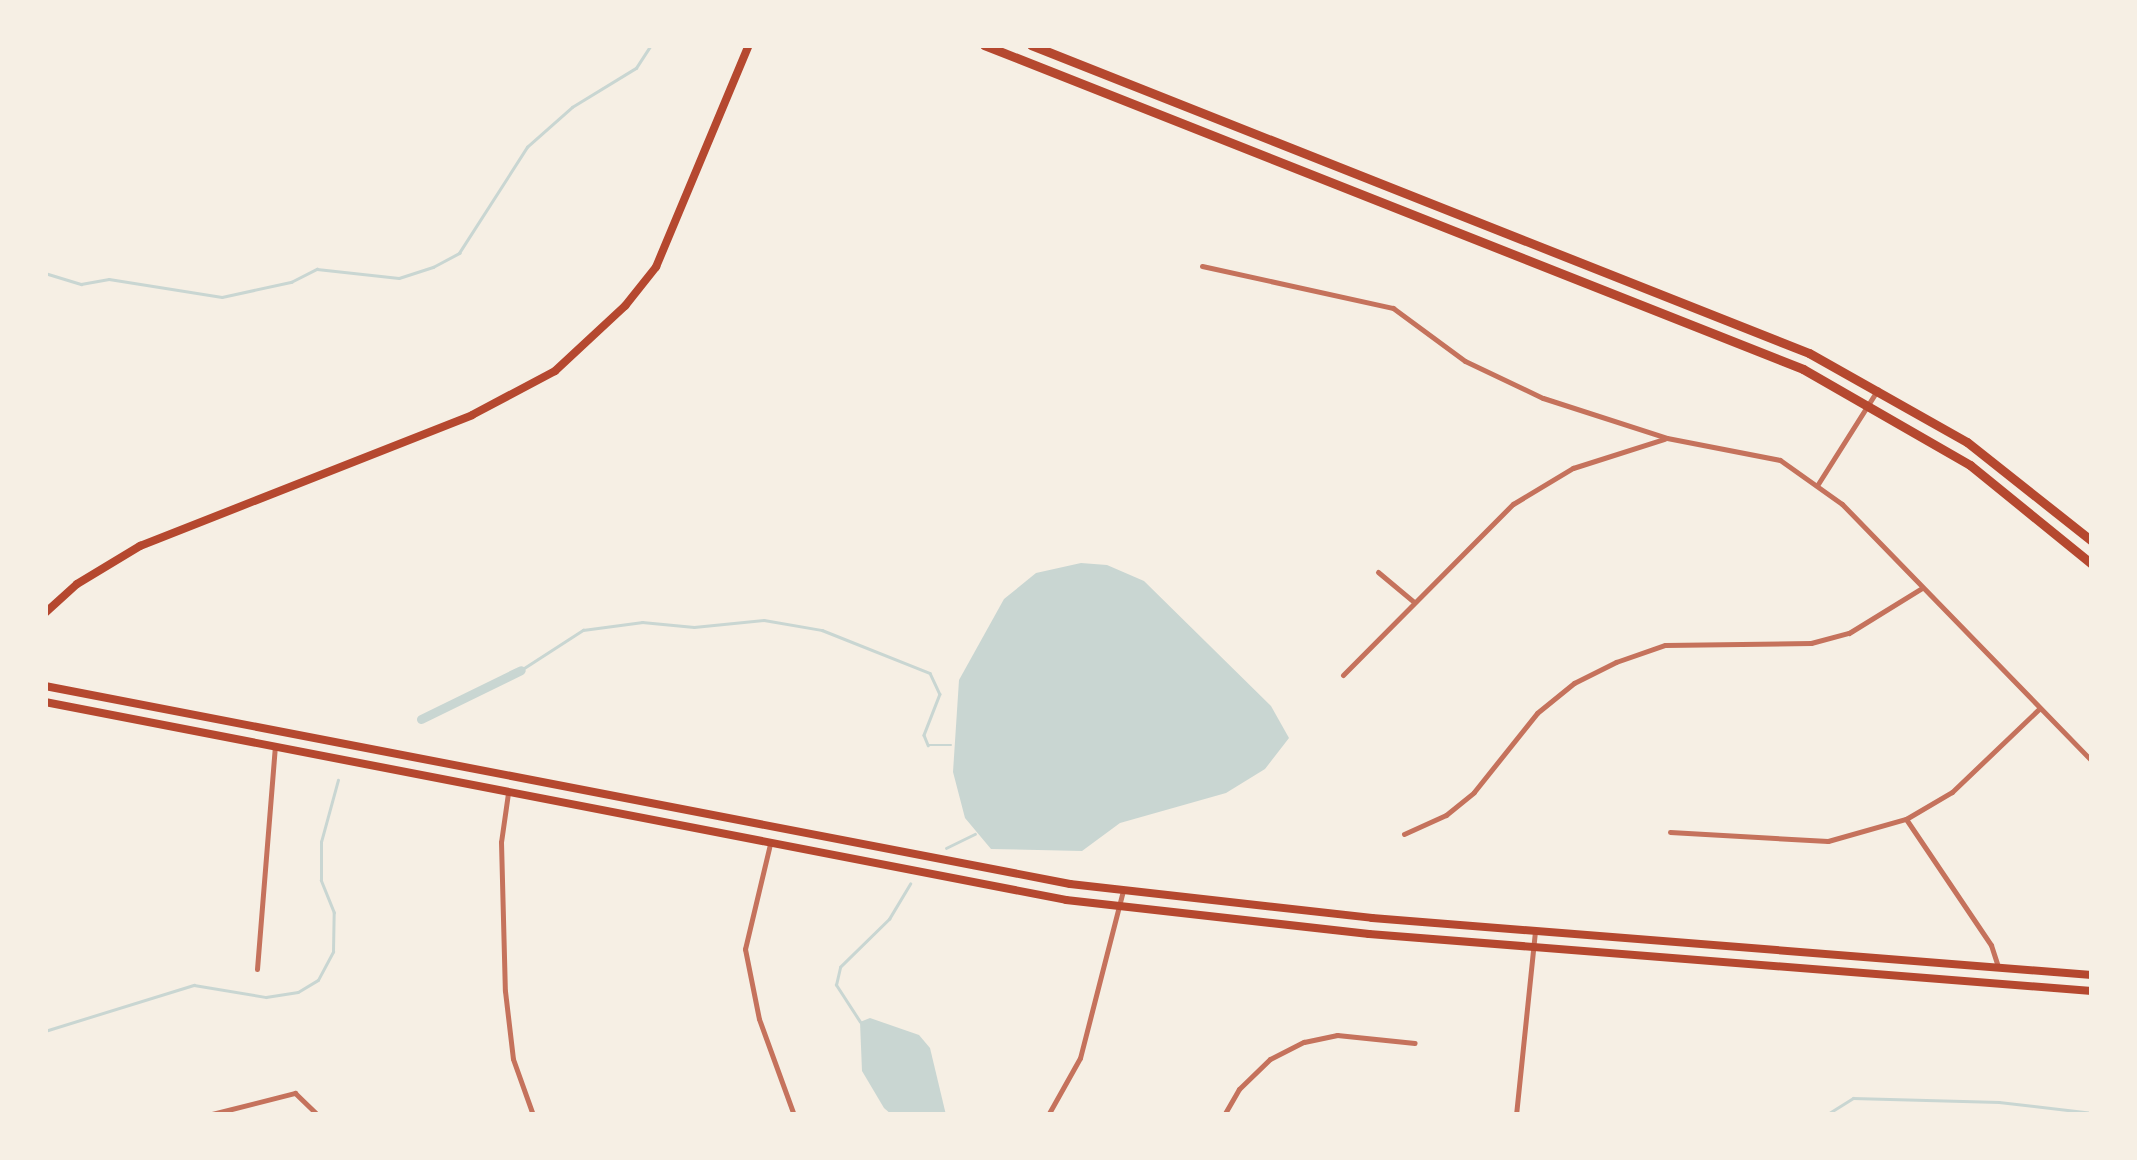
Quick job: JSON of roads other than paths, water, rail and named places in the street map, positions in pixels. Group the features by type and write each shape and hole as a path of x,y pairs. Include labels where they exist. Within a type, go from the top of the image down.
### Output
{"highway":[{"path":"984,45 1760,350 1871,403 1983,474 2092,564"},
{"path":"1031,45 1738,322 1879,388 1994,462 2092,541"},
{"path":"1222,139 1229,123"}],"main road":[{"path":"45,613 78,584 140,546 472,415 555,371 625,306 656,267 749,45"},
{"path":"48,686 1003,874 1124,890 1535,931 2092,975"},
{"path":"45,702 770,844 1119,906 1534,948 2092,991"},
{"path":"173,728 180,711"},
{"path":"275,747 279,731"},
{"path":"508,793 513,777"},
{"path":"770,844 774,828"},
{"path":"1998,967 1998,983"}],"street":[{"path":"1202,266 1393,308 1465,361 1512,383 1667,438 1760,454 1818,484 2092,760"},
{"path":"1818,484 1879,388"},
{"path":"1343,674 1479,534 1537,488 1596,458 1667,438"},
{"path":"1378,572 1414,602"},
{"path":"1404,834 1460,804 1537,713 1574,683 1616,662 1664,645 1811,643 1850,633 1922,588"},
{"path":"1670,832 1828,842 1906,819 1952,792 2040,708"},
{"path":"257,969 275,747"},
{"path":"508,793 501,842 505,991 513,1059 533,1115"},
{"path":"1906,819 1991,945 1998,967"},
{"path":"770,844 746,949 759,1019 794,1115"},
{"path":"1048,1115 1080,1058 1124,890"},
{"path":"1516,1115 1535,931"},
{"path":"1224,1115 1239,1088 1270,1059 1304,1042 1337,1035 1415,1042"},
{"path":"208,1115 295,1093 318,1115"}],"waterway":[{"path":"45,273 81,284 109,279 222,297 291,282 317,269 399,278 433,267 459,253 527,147 572,107 636,68 651,45"},
{"path":"521,670 583,630 642,622 694,627 764,620 822,630 930,673 940,694 924,735 928,745 951,745"},
{"path":"421,719 521,670"},
{"path":"45,1031 194,985 266,997 298,992 318,980 333,952 334,913 321,880 321,842 338,780"},
{"path":"946,848 975,834"},
{"path":"860,1022 836,985 840,967 889,919 910,884"},
{"path":"1826,1115 1853,1098 1999,1102 2092,1113"}]}
